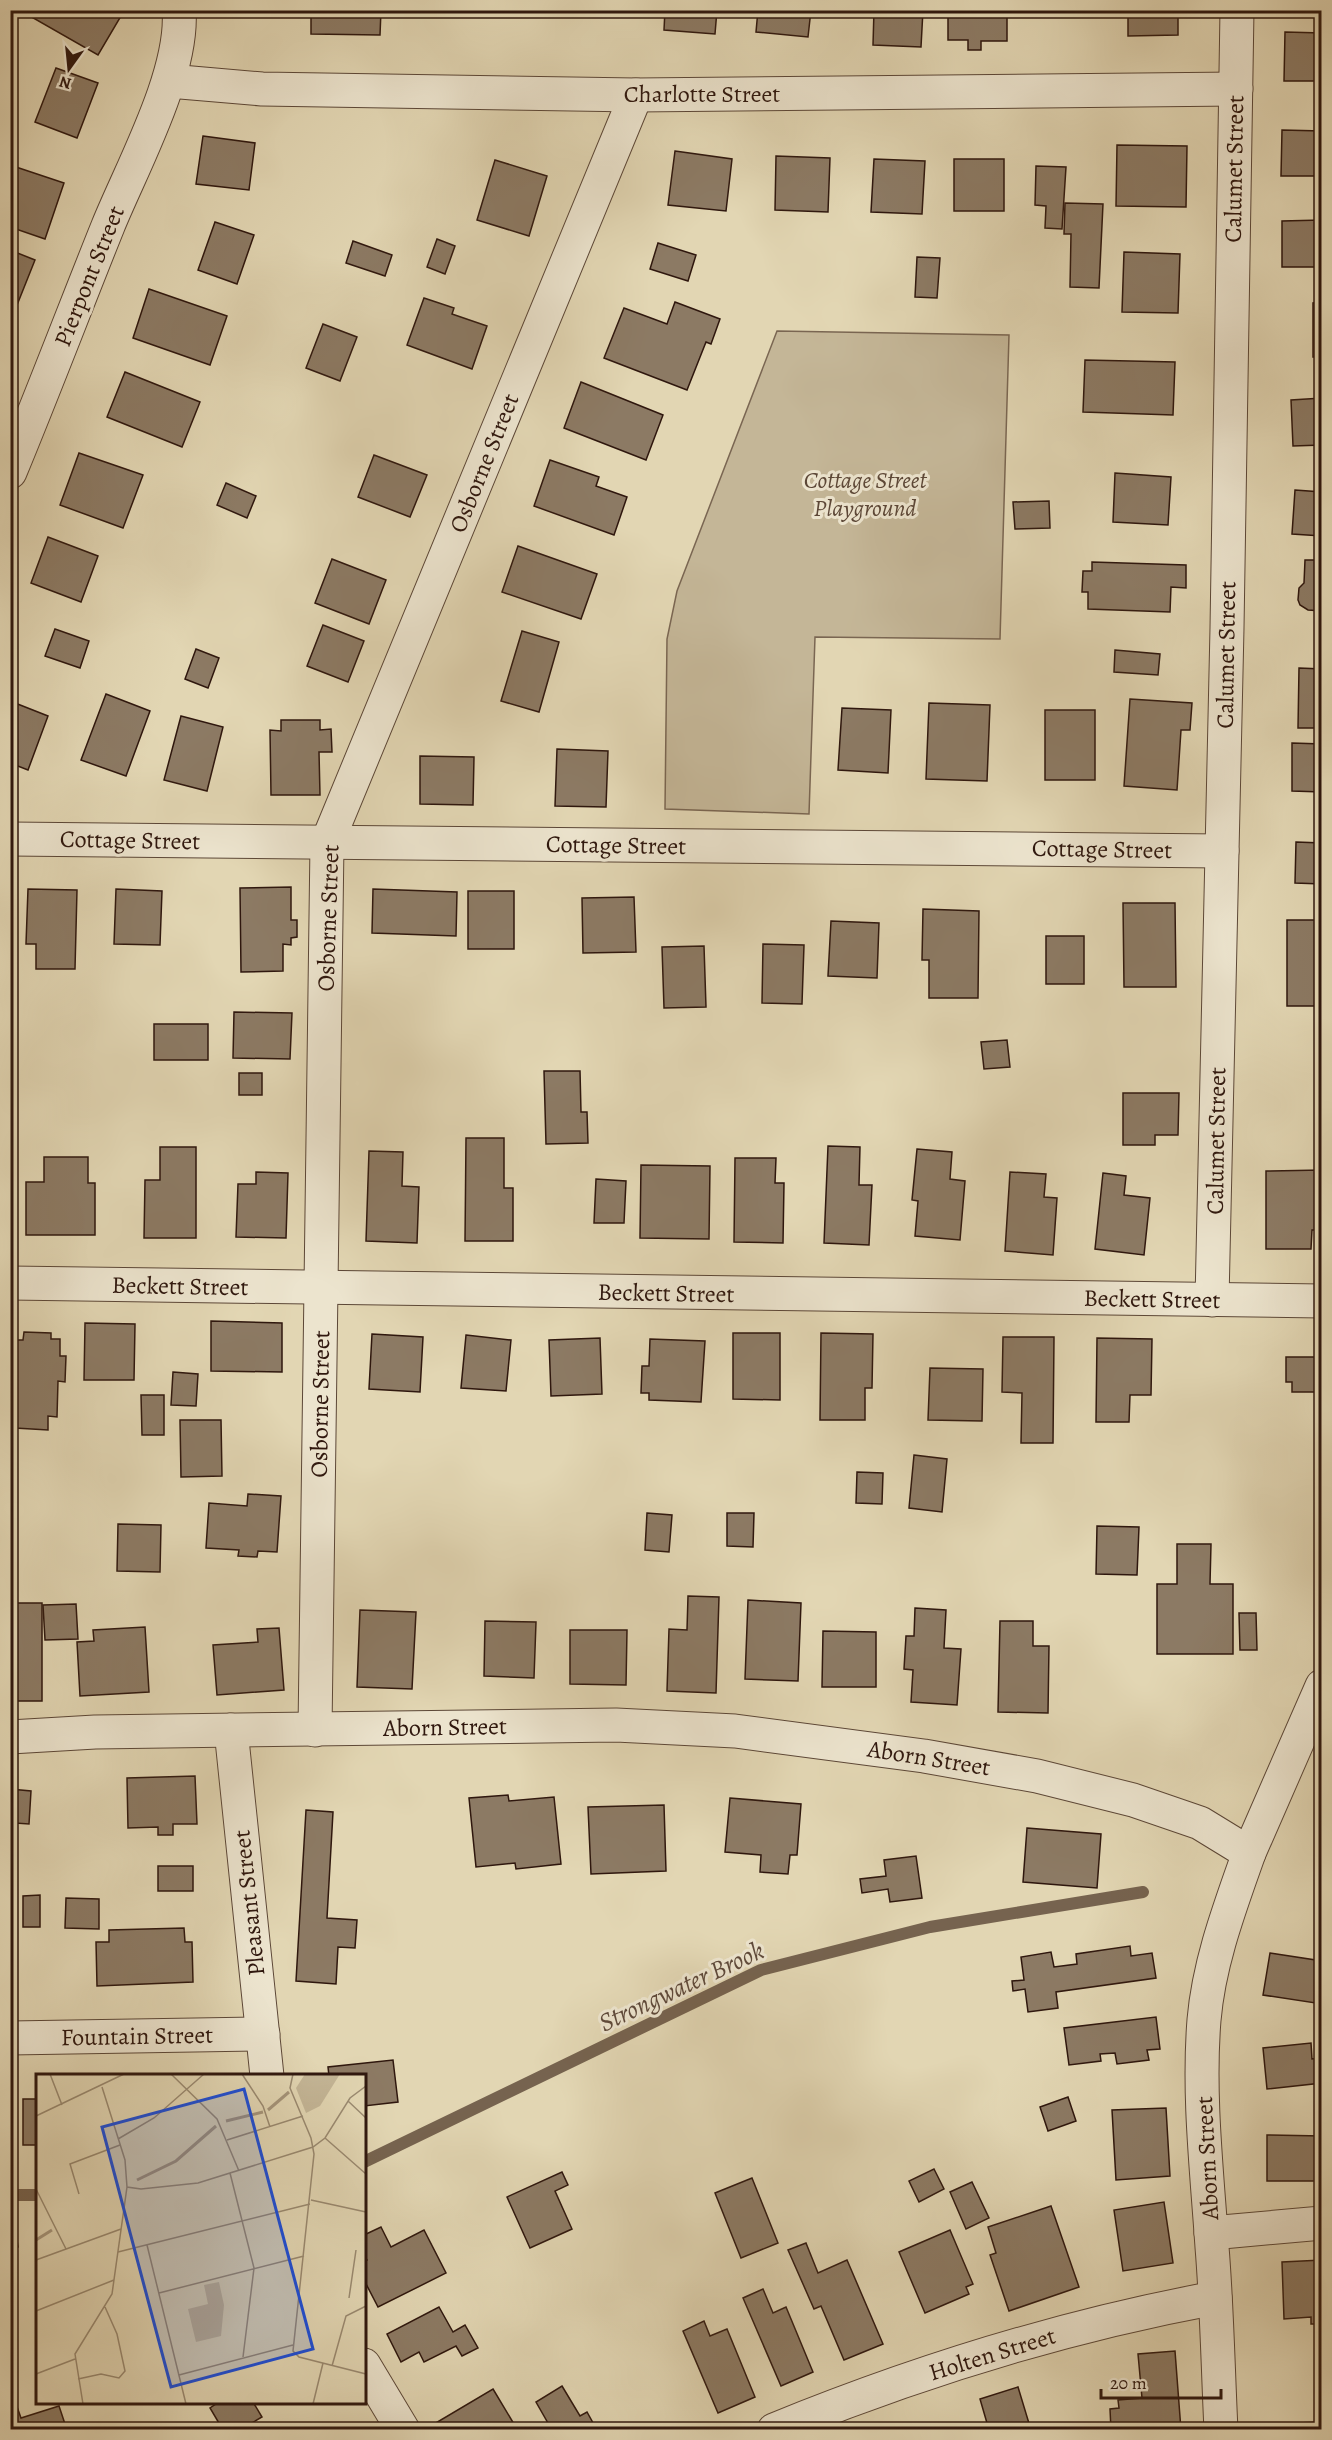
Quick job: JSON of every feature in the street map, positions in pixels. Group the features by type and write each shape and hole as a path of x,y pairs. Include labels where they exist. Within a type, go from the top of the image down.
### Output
{"street":[{"name":"Pierpont Street","path":"10,472 108,226 169,81 180,26 179,10"},
{"name":"Calumet Street","path":"1212,1300 1237,10"},
{"name":"Charlotte Street","path":"169,81 261,89 636,95 1236,89"},
{"name":"Osborne Street","path":"315,1730 327,843 636,95"},
{"name":"Cottage Street","path":"10,839 1222,850"},
{"name":"Beckett Street","path":"10,1283 1322,1301"},
{"path":"1249,1853 1322,1686"},
{"name":"Aborn Street","path":"10,1737 95,1732 616,1725 735,1731 924,1756 1037,1776 1133,1800 1200,1823 1249,1853 1225,1919 1211,1973 1204,2020 1203,2103 1206,2180 1215,2298 1221,2430"},
{"name":"Pleasant Street","path":"231,1730 267,2074"},
{"name":"Fountain Street","path":"10,2037 263,2034"},
{"path":"1211,2233 1322,2223"},
{"name":"Holten Street","path":"774,2430 856,2396 1042,2338 1152,2310 1215,2298"},
{"path":"366,2369 403,2430"}],"green space":[{"name":"Cottage Street Playground","path":"777,331 1009,335 1000,639 815,637 809,814 665,809 667,639 677,591"}],"building":[{"path":"31,10 111,10 121,16 98,55 28,15"},
{"path":"311,10 381,10 380,35 311,34"},
{"path":"443,10 581,10 581,17 443,14"},
{"path":"665,10 717,10 715,34 664,30"},
{"path":"758,10 811,10 808,37 756,32"},
{"path":"874,10 923,10 921,47 873,45"},
{"path":"948,10 1007,10 1007,41 981,41 981,50 968,50 968,40 948,40"},
{"path":"1128,10 1178,10 1178,35 1128,36"},
{"path":"1285,32 1322,33 1322,81 1284,81"},
{"path":"56,68 98,83 77,138 35,122"},
{"path":"1282,130 1322,131 1322,176 1281,176"},
{"path":"203,136 255,143 249,190 196,184"},
{"path":"1117,145 1187,146 1186,207 1116,206"},
{"path":"675,151 732,159 726,211 668,205"},
{"path":"776,156 830,158 828,212 775,210"},
{"path":"874,159 925,161 922,214 871,212"},
{"path":"954,159 1004,159 1004,211 954,211"},
{"path":"495,160 547,176 529,236 477,220"},
{"path":"10,165 64,183 45,239 10,227 10,199 15,185 10,184"},
{"path":"1036,166 1066,167 1062,229 1045,228 1046,206 1035,205"},
{"path":"1065,203 1103,204 1099,288 1070,287 1071,234 1064,234"},
{"path":"1322,220 1322,267 1282,267 1282,221"},
{"path":"215,222 254,235 237,284 198,270"},
{"path":"437,239 455,246 445,274 427,267"},
{"path":"353,241 392,255 385,276 346,263"},
{"path":"658,243 696,255 688,281 650,269"},
{"path":"10,250 35,260 13,315 10,314"},
{"path":"1124,252 1180,254 1178,313 1122,312"},
{"path":"917,257 940,258 937,298 915,297"},
{"path":"149,289 227,316 210,365 133,338"},
{"path":"424,298 454,308 452,314 487,326 472,369 407,345"},
{"path":"675,302 720,319 711,344 706,342 687,390 604,358 624,308 667,324"},
{"path":"1322,302 1322,357 1313,357 1313,303"},
{"path":"323,324 357,337 340,381 306,368"},
{"path":"1085,360 1175,362 1173,415 1083,412"},
{"path":"125,372 200,402 182,447 107,417"},
{"path":"581,382 663,415 646,460 564,428"},
{"path":"1322,398 1322,445 1293,446 1291,400"},
{"path":"79,453 143,475 123,528 60,505"},
{"path":"374,455 427,475 410,517 358,497"},
{"path":"550,460 599,477 596,486 627,497 614,535 534,506"},
{"path":"1115,473 1171,477 1168,525 1113,522"},
{"path":"226,483 256,496 247,518 217,505"},
{"path":"1295,490 1322,492 1322,536 1292,534"},
{"path":"1049,501 1050,528 1015,529 1013,502"},
{"path":"48,537 98,556 81,602 31,583"},
{"path":"518,546 597,574 581,619 502,592"},
{"path":"332,559 386,580 369,624 315,603"},
{"path":"1305,560 1322,560 1322,611 1308,610 1300,605 1298,600 1299,588 1304,583"},
{"path":"1092,562 1186,565 1186,588 1171,587 1170,612 1088,609 1088,592 1082,592 1083,571 1092,571"},
{"path":"323,625 364,641 348,682 307,666"},
{"path":"55,629 89,641 80,668 45,656"},
{"path":"522,631 559,642 539,712 501,701"},
{"path":"196,649 219,658 208,688 185,679"},
{"path":"1115,650 1160,654 1158,675 1114,672"},
{"path":"1299,668 1322,669 1322,728 1298,728"},
{"path":"106,694 150,711 126,776 81,760"},
{"path":"1130,699 1192,703 1190,730 1181,730 1177,790 1124,786"},
{"path":"10,701 48,716 28,770 10,763"},
{"path":"929,703 990,705 987,781 926,779"},
{"path":"842,708 891,710 888,773 838,770"},
{"path":"1045,710 1095,710 1095,780 1045,780"},
{"path":"181,716 223,727 207,791 164,780"},
{"path":"281,720 320,720 320,730 331,729 332,752 319,752 320,795 271,795 270,730 281,731"},
{"path":"1292,743 1322,744 1322,792 1292,791"},
{"path":"557,749 608,751 606,807 555,806"},
{"path":"420,756 474,757 473,805 420,804"},
{"path":"1296,842 1322,843 1322,884 1295,883"},
{"path":"291,887 291,920 297,920 297,937 291,938 291,945 283,944 283,971 241,972 240,888"},
{"path":"28,889 77,890 75,969 36,969 36,944 26,944"},
{"path":"116,889 162,891 160,945 114,944"},
{"path":"373,889 457,892 456,936 372,933"},
{"path":"468,891 514,891 514,949 468,949"},
{"path":"634,897 636,952 583,953 582,898"},
{"path":"1123,903 1175,903 1176,987 1124,987"},
{"path":"923,909 979,911 978,998 929,998 929,960 922,960"},
{"path":"1287,920 1322,920 1322,1006 1287,1006"},
{"path":"831,921 879,923 877,978 828,976"},
{"path":"1046,936 1084,936 1084,984 1046,984"},
{"path":"763,944 804,945 802,1004 762,1003"},
{"path":"704,946 706,1007 664,1008 662,947"},
{"path":"234,1012 292,1013 290,1059 233,1058"},
{"path":"154,1024 208,1024 208,1060 154,1060"},
{"path":"1007,1040 1010,1067 984,1069 981,1042"},
{"path":"544,1071 580,1071 581,1112 587,1112 588,1143 546,1144"},
{"path":"239,1073 262,1073 262,1095 239,1095"},
{"path":"1123,1093 1179,1093 1178,1135 1155,1135 1155,1145 1123,1145"},
{"path":"466,1138 504,1138 504,1188 513,1188 513,1241 465,1241"},
{"path":"828,1146 860,1147 859,1185 872,1185 869,1245 824,1243"},
{"path":"160,1147 196,1147 196,1238 144,1238 145,1180 160,1180"},
{"path":"917,1149 952,1152 950,1179 965,1181 960,1240 915,1236 918,1201 912,1200"},
{"path":"369,1151 403,1152 402,1186 419,1187 417,1243 366,1241"},
{"path":"44,1157 88,1157 88,1183 95,1183 95,1235 26,1235 26,1182 44,1182"},
{"path":"735,1158 776,1158 775,1183 784,1183 783,1243 734,1242"},
{"path":"641,1165 710,1166 709,1239 640,1238"},
{"path":"1322,1170 1322,1230 1312,1230 1311,1249 1266,1249 1266,1171"},
{"path":"256,1172 288,1173 286,1238 236,1237 238,1184 256,1184"},
{"path":"1010,1172 1046,1174 1044,1197 1057,1198 1053,1255 1005,1251"},
{"path":"1103,1173 1126,1176 1124,1195 1150,1198 1144,1255 1095,1249"},
{"path":"596,1179 626,1181 624,1223 594,1223"},
{"path":"211,1321 282,1323 282,1372 211,1371"},
{"path":"85,1323 135,1324 134,1380 84,1380"},
{"path":"24,1332 51,1333 51,1339 60,1339 60,1356 66,1356 65,1382 58,1381 57,1417 48,1416 48,1430 15,1428 16,1417 10,1417 12,1340 23,1340"},
{"path":"733,1333 780,1333 780,1400 733,1399"},
{"path":"821,1333 873,1334 872,1388 865,1388 865,1420 820,1420"},
{"path":"372,1334 423,1337 420,1392 369,1389"},
{"path":"466,1335 511,1340 506,1391 461,1388"},
{"path":"1003,1337 1054,1337 1053,1443 1021,1443 1022,1393 1002,1392"},
{"path":"600,1338 602,1394 551,1396 549,1340"},
{"path":"1097,1338 1152,1339 1151,1395 1130,1395 1129,1422 1096,1422"},
{"path":"650,1339 705,1341 701,1402 649,1400 649,1393 641,1393 642,1366 649,1366"},
{"path":"1318,1341 1322,1341 1322,1392 1292,1392 1292,1382 1286,1382 1286,1357 1318,1357"},
{"path":"930,1368 983,1369 982,1421 928,1420"},
{"path":"173,1372 198,1374 196,1406 171,1405"},
{"path":"141,1395 164,1395 164,1435 142,1435"},
{"path":"180,1420 221,1420 222,1476 181,1477"},
{"path":"914,1455 947,1459 942,1512 909,1508"},
{"path":"857,1472 883,1473 882,1504 856,1503"},
{"path":"248,1494 281,1496 277,1552 258,1551 257,1557 238,1556 239,1550 206,1548 209,1503 247,1506"},
{"path":"647,1513 672,1515 669,1552 645,1550"},
{"path":"727,1513 754,1513 753,1547 727,1546"},
{"path":"118,1524 161,1525 160,1572 117,1571"},
{"path":"1097,1526 1139,1527 1137,1575 1096,1574"},
{"path":"1177,1544 1211,1544 1210,1584 1233,1584 1233,1654 1157,1654 1157,1584 1177,1584"},
{"path":"688,1596 719,1597 716,1693 667,1691 669,1629 687,1630"},
{"path":"748,1600 801,1603 798,1681 745,1679"},
{"path":"10,1603 42,1603 42,1701 10,1701"},
{"path":"76,1604 78,1639 45,1640 43,1605"},
{"path":"915,1608 946,1610 944,1648 961,1649 957,1705 911,1702 913,1670 904,1669 906,1636 914,1636"},
{"path":"360,1610 416,1612 412,1689 357,1687"},
{"path":"1239,1613 1256,1613 1257,1650 1240,1650"},
{"path":"485,1621 536,1622 534,1678 484,1676"},
{"path":"1000,1621 1033,1621 1033,1646 1049,1646 1048,1713 998,1712"},
{"path":"145,1627 149,1692 80,1696 77,1642 94,1641 93,1630"},
{"path":"279,1628 284,1690 217,1695 213,1645 258,1642 257,1629"},
{"path":"570,1630 627,1630 626,1685 570,1684"},
{"path":"823,1631 876,1632 876,1687 822,1687"},
{"path":"195,1776 197,1824 173,1824 173,1835 158,1835 158,1827 128,1828 127,1778"},
{"path":"10,1789 31,1791 29,1824 15,1823 12,1860 10,1860"},
{"path":"508,1795 509,1801 554,1797 561,1864 516,1869 515,1863 476,1867 469,1798"},
{"path":"730,1798 801,1804 797,1855 790,1855 788,1874 760,1872 761,1855 725,1852"},
{"path":"664,1805 666,1871 591,1874 588,1807"},
{"path":"306,1810 333,1812 327,1918 357,1920 355,1948 338,1947 336,1984 296,1981"},
{"path":"1027,1828 1101,1834 1097,1888 1023,1882"},
{"path":"916,1856 922,1898 890,1902 888,1889 862,1893 860,1879 886,1876 884,1860"},
{"path":"158,1866 193,1866 193,1891 158,1891"},
{"path":"40,1895 40,1927 23,1927 23,1896"},
{"path":"66,1898 99,1899 99,1929 65,1928"},
{"path":"184,1928 185,1942 192,1942 193,1982 97,1986 96,1942 109,1942 109,1930"},
{"path":"1130,1946 1131,1956 1152,1953 1156,1978 1056,1992 1058,2008 1028,2012 1025,1989 1013,1991 1012,1981 1024,1980 1021,1957 1051,1952 1054,1967 1077,1964 1076,1954"},
{"path":"1270,1953 1322,1961 1322,2004 1263,1995"},
{"path":"1156,2017 1160,2049 1147,2050 1149,2060 1117,2064 1115,2053 1100,2054 1101,2061 1069,2065 1064,2028"},
{"path":"1311,2043 1312,2059 1322,2058 1322,2083 1267,2089 1263,2048"},
{"path":"393,2060 398,2102 366,2106 366,2074 329,2074 328,2067"},
{"path":"1068,2097 1076,2121 1048,2131 1040,2107"},
{"path":"23,2099 36,2099 36,2145 23,2145"},
{"path":"1166,2108 1170,2176 1116,2180 1112,2110"},
{"path":"1267,2135 1322,2136 1322,2181 1267,2181"},
{"path":"934,2169 944,2189 919,2202 909,2181"},
{"path":"562,2172 568,2185 555,2191 572,2229 530,2248 507,2197"},
{"path":"752,2178 778,2243 741,2258 715,2193"},
{"path":"972,2182 989,2218 966,2229 950,2192"},
{"path":"1164,2202 1173,2263 1123,2271 1114,2210"},
{"path":"1051,2206 1079,2287 1009,2311 990,2255 996,2253 988,2227"},
{"path":"10,2227 15,2227 18,2247 10,2249"},
{"path":"381,2227 391,2247 424,2230 446,2273 378,2307 366,2284 366,2234"},
{"path":"950,2230 973,2284 966,2287 969,2294 925,2313 899,2252"},
{"path":"806,2243 818,2273 847,2260 883,2344 844,2360 821,2306 814,2309 788,2250"},
{"path":"1322,2260 1322,2324 1311,2324 1311,2317 1284,2319 1282,2262"},
{"path":"763,2289 773,2313 786,2307 813,2372 781,2386 743,2298"},
{"path":"439,2307 453,2332 465,2325 478,2348 462,2356 456,2346 424,2362 419,2352 401,2362 387,2334"},
{"path":"704,2321 710,2336 727,2329 755,2397 718,2413 683,2331"},
{"path":"1175,2351 1181,2430 1111,2430 1110,2409 1119,2408 1118,2400 1142,2398 1138,2354"},
{"path":"562,2386 580,2416 587,2412 597,2430 552,2430 536,2402"},
{"path":"1018,2387 1031,2430 989,2430 980,2399"},
{"path":"493,2389 517,2429 438,2430 434,2424"},
{"path":"15,2401 21,2418 59,2406 67,2430 10,2430 10,2403"},
{"path":"216,2404 254,2404 262,2417 240,2430 223,2430 210,2408"},
{"path":"1322,2422 1322,2430 1270,2430 1270,2424"}],"waterway":[{"name":"Strongwater Brook","path":"366,2161 761,1970 930,1927 1143,1892"},
{"name":"Strongwater Brook","path":"10,2195 36,2195"}]}
